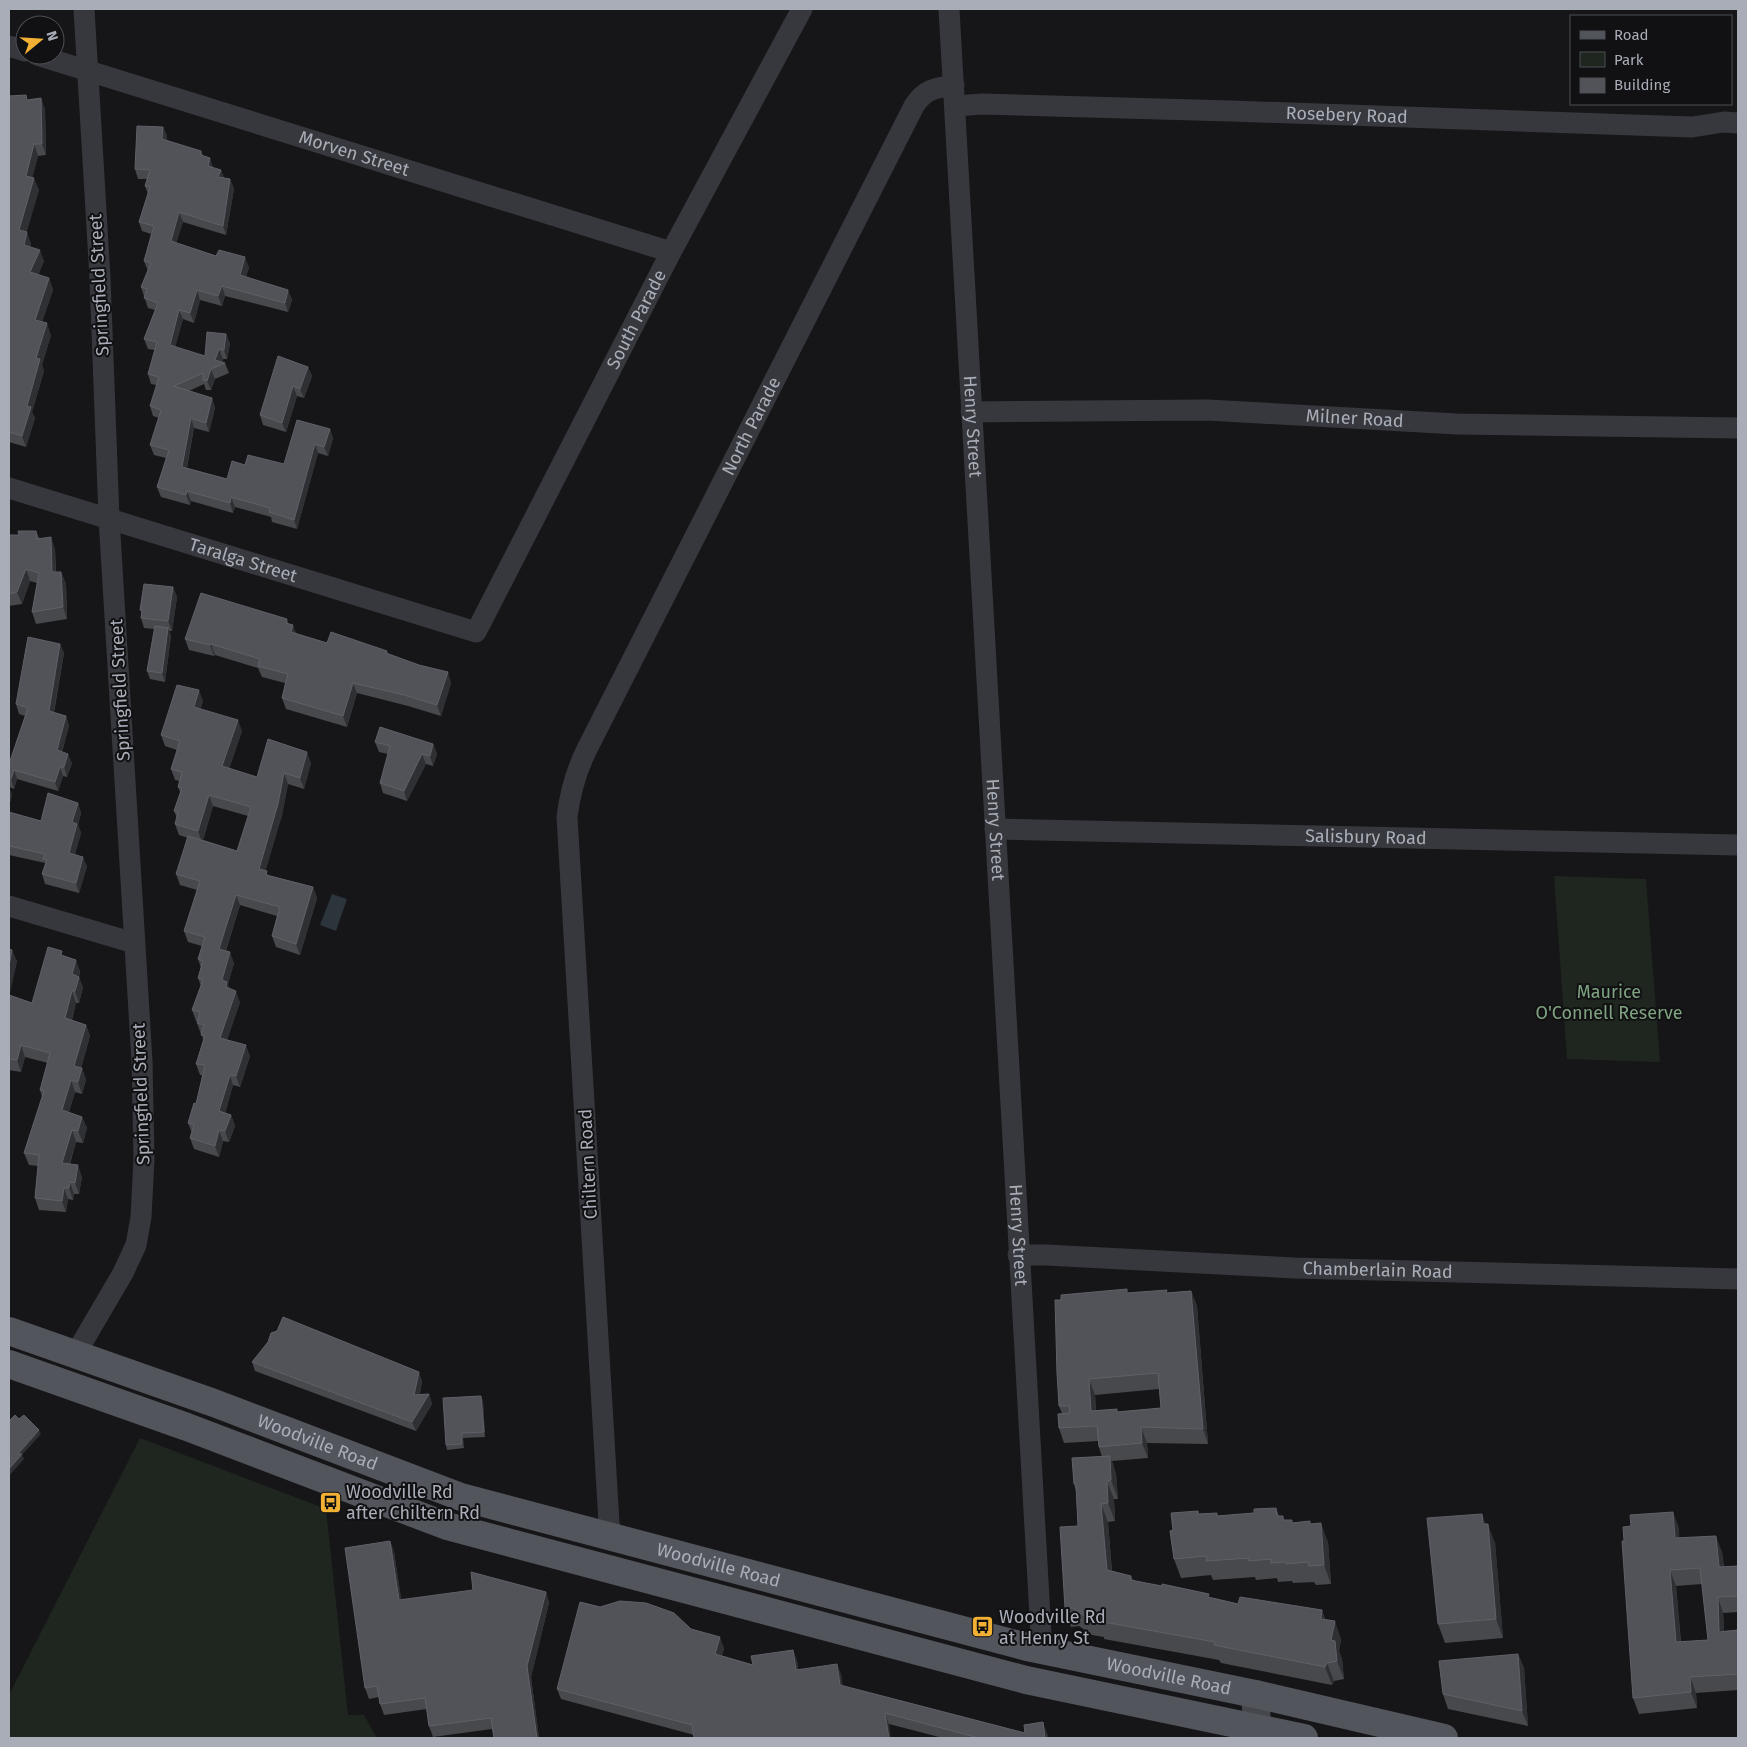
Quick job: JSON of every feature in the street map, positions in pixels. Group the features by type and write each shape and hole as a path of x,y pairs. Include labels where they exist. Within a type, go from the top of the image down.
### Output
{"main road":[{"name":"Woodville Road","path":"9,1331 193,1396 461,1497 1044,1651 1255,1694 1444,1738"},
{"name":"Woodville Road","path":"9,1364 187,1427 447,1526 1026,1680 1257,1734 1304,1738"},
{"path":"1255,1694 1257,1734"}],"street":[{"name":"Springfield Street","path":"75,1355 123,1272 136,1245 141,1217 144,1126 110,518 100,278 84,9"},
{"name":"South Parade","path":"476,632 672,252 802,9"},
{"name":"Henry Street","path":"950,9 1018,1255 1041,1634 1044,1651"},
{"name":"Morven Street","path":"65,63 672,252"},
{"name":"North Parade","path":"572,790 579,766 587,749 914,106 922,95 929,90 955,96"},
{"name":"Rosebery Road","path":"955,96 982,104 1231,110 1692,127 1724,122 1738,123"},
{"name":"Milner Road","path":"971,412 1208,410 1457,424 1738,428"},
{"name":"Taralga Street","path":"9,488 476,632"},
{"name":"Chiltern Road","path":"572,790 567,817 609,1523 612,1537"},
{"name":"Salisbury Road","path":"995,829 1738,845"},
{"path":"9,906 134,943"},
{"name":"Chamberlain Road","path":"1018,1255 1046,1254 1294,1268 1738,1279"}],"green space":[{"name":"Maurice O'Connell Reserve","path":"1554,876 1646,879 1660,1062 1567,1059"},
{"path":"140,1438 326,1509 348,1715 364,1715 377,1738 9,1738 9,1695"}],"shaded area":[{"path":"332,894 347,899 336,931 320,925"}],"building":[{"path":"26,95 27,100 41,98 42,144 34,144 26,176 34,178 19,230 27,232 24,245 40,250 30,272 49,278 35,320 47,323 36,358 40,359 27,406 31,407 22,436 9,432 9,96"},
{"path":"137,126 163,127 162,139 201,151 201,155 210,158 208,166 221,170 218,177 230,179 223,226 179,212 171,241 216,256 219,250 245,257 240,275 288,290 285,303 222,286 218,296 197,290 190,313 179,310 170,345 205,356 207,332 226,334 224,350 219,349 215,360 225,363 211,369 207,381 203,380 203,373 174,386 212,398 206,423 191,418 182,467 227,479 232,461 245,465 248,455 284,464 297,420 330,429 324,447 315,444 294,520 269,512 270,508 231,497 230,503 187,491 186,495 157,487 169,450 150,445 161,410 150,406 159,377 148,374 157,342 144,339 158,303 144,298 147,289 141,287 151,263 144,261 154,226 139,222 150,187 145,186 150,170 135,169"},
{"path":"278,356 308,367 300,389 293,386 282,423 260,415"},
{"path":"18,531 36,531 37,539 51,537 52,572 61,572 63,607 32,612 39,573 26,569 17,592 9,594 9,535 19,535"},
{"path":"144,584 173,587 168,621 141,618 142,610 140,610"},
{"path":"201,593 287,619 286,623 293,625 291,632 327,643 331,632 387,651 386,653 419,665 448,672 437,705 353,683 343,716 282,698 288,674 258,666 260,659 211,644 185,639"},
{"path":"155,626 168,628 162,673 147,671"},
{"path":"28,637 60,644 49,711 66,716 57,750 68,754 64,767 60,767 55,782 14,770 11,779 9,779 9,761 28,708 16,704"},
{"path":"177,685 199,690 194,707 238,720 222,766 257,777 268,739 307,752 300,778 284,773 278,804 259,869 267,871 266,875 313,887 296,944 272,936 280,907 236,895 219,949 230,952 222,980 227,982 226,987 236,991 220,1038 246,1045 236,1076 230,1075 219,1111 231,1115 225,1131 219,1130 215,1146 190,1138 194,1125 188,1123 194,1103 196,1104 205,1065 196,1064 205,1036 201,1035 204,1025 197,1023 200,1012 192,1010 203,980 198,978 203,961 198,959 205,937 184,931 200,881 176,874 188,836 237,851 251,807 209,795 198,831 175,824 178,812 174,811 182,788 178,787 182,772 171,769 180,741 161,735"},
{"path":"380,727 433,744 430,756 422,754 404,791 380,783 390,746 375,742"},
{"path":"48,793 78,803 72,822 77,824 69,853 83,857 76,883 42,874 47,860 43,859 45,854 9,846 9,812 41,821"},
{"path":"48,947 62,951 61,955 76,960 72,974 79,977 75,991 72,991 65,1018 86,1025 74,1066 82,1068 78,1082 71,1080 62,1110 82,1117 78,1131 72,1130 62,1163 78,1165 75,1183 70,1182 69,1188 64,1188 62,1201 35,1198 39,1155 24,1153 44,1091 40,1090 50,1053 21,1045 17,1060 9,1059 9,995 32,1003"},
{"path":"9,949 12,950 9,966"},
{"path":"1127,1289 1127,1293 1167,1290 1166,1293 1191,1291 1203,1429 1141,1427 1142,1443 1099,1447 1097,1426 1059,1428 1058,1414 1070,1413 1069,1406 1059,1406 1055,1300 1061,1300 1061,1295","holes":["1158,1373 1161,1408 1117,1412 1117,1409 1091,1411 1089,1379"]},
{"path":"283,1317 419,1372 414,1395 429,1394 412,1422 252,1362 268,1342 271,1333 277,1331"},
{"path":"481,1396 484,1432 462,1433 462,1444 446,1445 443,1398"},
{"path":"15,1415 19,1419 24,1415 39,1430 18,1454 22,1454 9,1469 9,1421"},
{"path":"1110,1456 1111,1480 1107,1481 1108,1503 1101,1504 1107,1570 1131,1576 1130,1580 1162,1586 1162,1584 1209,1594 1208,1597 1238,1604 1240,1597 1322,1610 1321,1619 1335,1621 1331,1640 1335,1641 1337,1661 1327,1663 1325,1667 1214,1645 1215,1642 1098,1621 1098,1619 1086,1617 1073,1608 1065,1608 1060,1527 1078,1526 1076,1484 1074,1484 1072,1458"},
{"path":"1276,1508 1277,1516 1283,1516 1283,1520 1292,1520 1292,1523 1310,1521 1310,1524 1321,1523 1324,1565 1309,1566 1308,1562 1271,1563 1271,1559 1249,1561 1249,1558 1206,1561 1207,1556 1174,1559 1170,1531 1173,1530 1171,1513 1198,1511 1198,1514 1217,1513 1217,1516 1254,1513 1254,1509"},
{"path":"1673,1512 1675,1538 1716,1536 1719,1567 1738,1566 1738,1596 1718,1597 1719,1632 1738,1630 1738,1674 1690,1677 1691,1692 1633,1698 1622,1541 1624,1541 1623,1527 1631,1526 1630,1515","holes":["1700,1568 1708,1640 1676,1642 1670,1570"]},
{"path":"1482,1514 1483,1524 1488,1524 1496,1619 1438,1624 1427,1518"},
{"path":"390,1541 399,1600 473,1590 471,1572 546,1592 527,1666 537,1738 494,1738 491,1718 429,1726 425,1698 380,1704 377,1686 365,1688 345,1548"},
{"path":"620,1601 646,1603 674,1613 691,1629 720,1637 715,1654 753,1665 751,1656 793,1650 796,1670 837,1664 840,1685 1025,1733 1024,1725 1043,1722 1045,1738 979,1738 885,1713 889,1738 694,1738 692,1725 557,1689 580,1602 600,1607"},
{"path":"1518,1654 1522,1711 1443,1694 1439,1661"}],"place":[{"name":"Woodville Rd after Chiltern Rd","path":"330,1502"},
{"name":"Woodville Rd at Henry St","path":"983,1627"}]}
